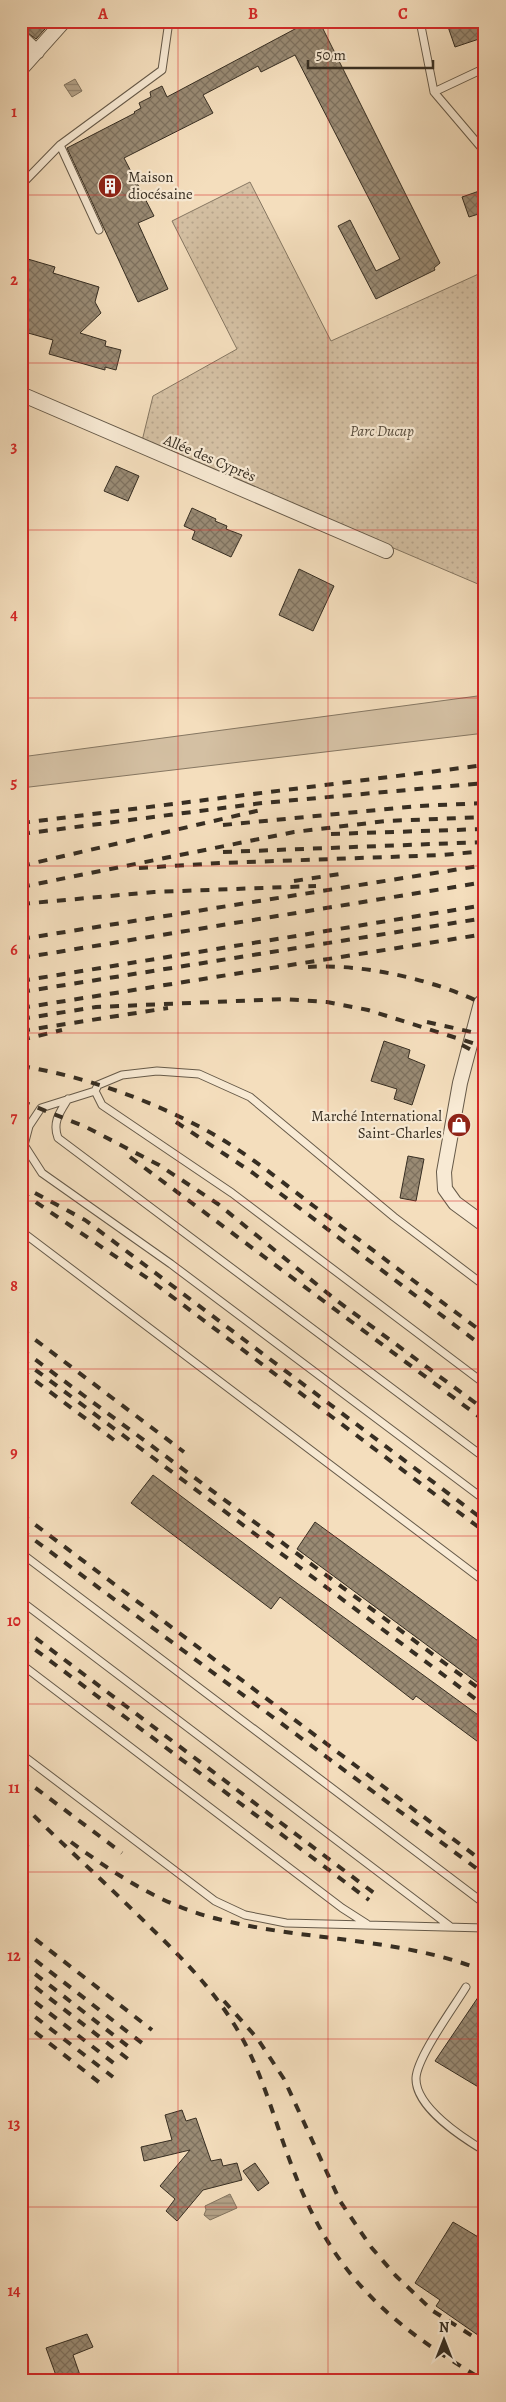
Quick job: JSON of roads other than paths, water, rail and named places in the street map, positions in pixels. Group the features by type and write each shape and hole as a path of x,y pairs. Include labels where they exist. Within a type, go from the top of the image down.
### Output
{"street":[{"path":"21,69 64,21"},
{"path":"21,37 37,52"},
{"name":"Allée des Cyprès","path":"21,394 386,551"},
{"path":"485,1000 481,1003 460,1083 444,1172 445,1189 455,1203 485,1225"}],"lane":[{"path":"21,185 60,145 162,70 169,21"},
{"path":"420,21 434,92 485,152"},
{"path":"434,92 485,68"},
{"path":"60,145 99,230"},
{"path":"485,1286 394,1217 313,1147 250,1097 199,1074 157,1071 122,1075 98,1085 94,1091 41,1108 29,1126 24,1145 42,1173 171,1264 485,1500"},
{"path":"94,1091 102,1105 232,1193 485,1384"},
{"path":"69,1099 58,1115 55,1128 58,1138 485,1458"},
{"path":"21,1231 485,1582"},
{"path":"21,1553 485,1904"},
{"path":"21,1601 451,1927"},
{"path":"21,1664 335,1902 367,1924"},
{"path":"21,1754 215,1901 245,1915 286,1923 485,1928"},
{"path":"466,1988 420,2063 416,2079 423,2101 459,2136 485,2151"}],"railway":[{"path":"21,823 485,765"},
{"path":"21,834 262,803 485,783"},
{"path":"223,825 418,806 485,803"},
{"path":"21,866 265,809"},
{"path":"21,887 294,832 386,821 485,817"},
{"path":"331,834 485,829"},
{"path":"223,852 485,842"},
{"path":"139,868 443,855 485,851"},
{"path":"21,939 485,865"},
{"path":"294,881 346,873"},
{"path":"21,958 485,882"},
{"path":"21,904 154,892 316,886"},
{"path":"21,981 485,905"},
{"path":"21,992 485,918"},
{"path":"21,1008 485,934"},
{"path":"308,967 329,966 398,975 445,988 485,1005"},
{"path":"21,1019 96,1007 284,999 327,1002 368,1010 485,1047"},
{"path":"21,1031 168,1008"},
{"path":"427,1022 485,1035"},
{"path":"21,1040 62,1030"},
{"path":"462,1045 485,1057"},
{"path":"21,1066 44,1070 113,1089 179,1116 215,1135 259,1164 485,1334"},
{"path":"21,1101 86,1127 159,1165 218,1204 336,1300 485,1410"},
{"path":"176,1122 253,1173 485,1348"},
{"path":"130,1157 485,1421"},
{"path":"21,1192 150,1280 485,1532"},
{"path":"35,1193 85,1220 485,1521"},
{"path":"21,1329 184,1452"},
{"path":"21,1349 485,1693"},
{"path":"21,1359 485,1706"},
{"path":"21,1370 114,1440"},
{"path":"21,1514 485,1863"},
{"path":"21,1530 480,1871"},
{"path":"21,1627 374,1893"},
{"path":"21,1639 369,1900"},
{"path":"21,1777 122,1853"},
{"path":"21,1803 172,1948 193,1970 221,2005 250,2054 266,2092 293,2169 309,2206 326,2239 346,2268 368,2294 420,2339 485,2381"},
{"path":"21,1842 33,1851"},
{"path":"71,1842 141,1888 159,1898 198,1913 218,1919 285,1932 418,1951 485,1971"},
{"path":"21,1856 25,1859"},
{"path":"21,1928 152,2030"},
{"path":"21,1949 142,2043"},
{"path":"21,1963 134,2051"},
{"path":"21,1976 128,2059"},
{"path":"21,1991 120,2068"},
{"path":"224,2001 257,2038 284,2079 340,2201 371,2247 396,2276 433,2311 485,2344"},
{"path":"21,2006 113,2077"},
{"path":"21,2021 105,2087"}],"place":[{"name":"Maison diocésaine","path":"110,186"},
{"name":"Marché International Saint-Charles","path":"459,1125"}],"park label":[{"name":"Parc Ducup","path":"382,431"}]}
